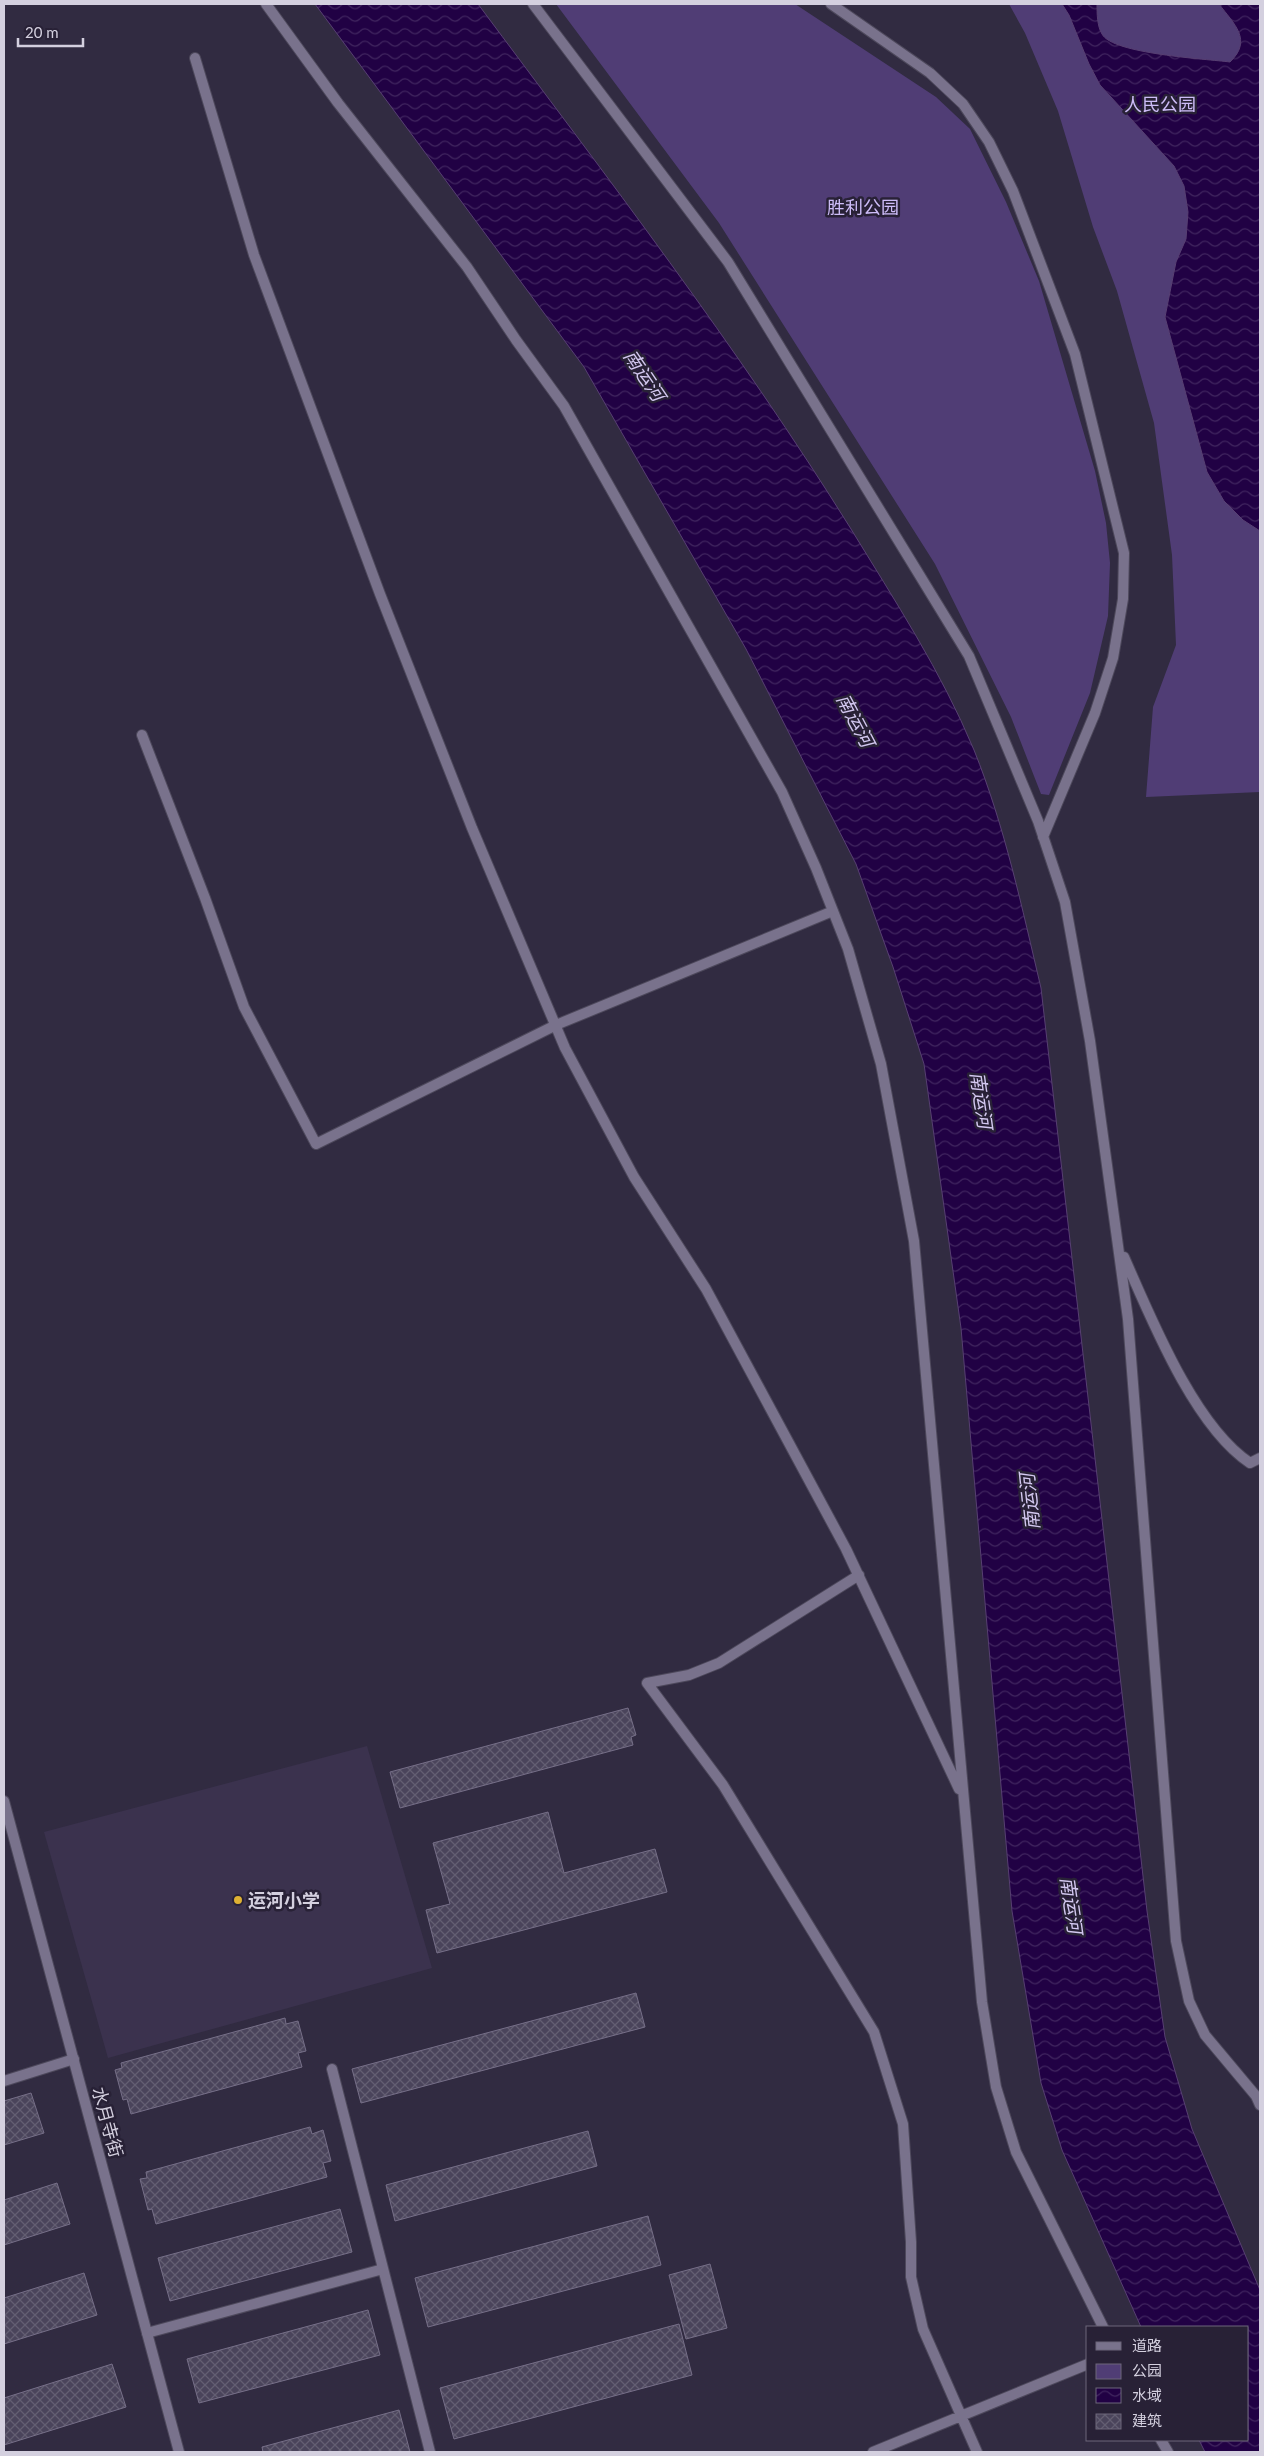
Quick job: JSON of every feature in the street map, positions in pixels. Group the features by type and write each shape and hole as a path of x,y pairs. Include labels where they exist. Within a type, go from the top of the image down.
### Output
{"street":[{"path":"266,4 338,103 467,267 516,340 564,406 782,792 848,949 881,1064 914,1241 982,2002 996,2087 1016,2152 1103,2326"},
{"path":"533,4 728,262 918,569 969,656 1043,837 1067,912 1090,1041 1128,1319 1176,1941 1189,2001 1205,2036 1256,2096 1260,2105"},
{"path":"831,4 930,73 963,104 989,142 1013,191 1074,354 1124,553 1123,600 1113,658 1094,713 1043,837"},
{"path":"195,58 254,255 376,584 472,828 556,1026 634,1177 706,1289 859,1576 963,1797"},
{"path":"142,734 205,898 244,1007 316,1144 556,1026 833,911"},
{"path":"1119,1246 1184,1385 1225,1442 1238,1455 1250,1464 1260,1458"},
{"path":"859,1576 719,1663 689,1675 647,1683 723,1785 874,2032 903,2124 911,2242 911,2277 923,2329 977,2452"},
{"name":"水月寺街","path":"4,1801 179,2452"},
{"path":"4,2081 74,2059"},
{"path":"332,2069 430,2452"},
{"path":"148,2333 383,2269"},
{"path":"873,2452 1086,2365"},
{"path":"1162,2441 1168,2452"}],"shaded area":[{"name":"运河小学","path":"367,1746 432,1968 108,2058 44,1832"}],"green space":[{"name":"胜利公园","path":"556,4 795,4 936,97 970,129 1006,202 1039,281 1095,471 1106,523 1110,563 1108,616 1090,693 1049,795 1041,794 1011,717 935,564 719,223"},
{"name":"人民公园","path":"1009,4 1260,4 1260,792 1146,797 1153,707 1176,645 1172,555 1154,423 1117,291 1093,227 1058,111 1025,33"}],"water":[{"name":"南运河","path":"315,4 478,4 670,262 763,394 851,529 917,637 947,692 974,750 1004,838 1041,988 1147,1911 1165,2037 1192,2129 1260,2290 1260,2452 1205,2452 1200,2441 1249,2441 1249,2326 1141,2326 1062,2150 1041,2083 1012,1911 961,1328 924,1064 893,967 856,864 746,649 584,367"},
{"path":"1062,4 1097,4 1100,31 1109,41 1123,46 1161,54 1230,62 1237,54 1241,39 1235,25 1219,4 1260,4 1260,531 1243,520 1224,501 1207,472 1165,317 1176,262 1186,239 1188,212 1184,186 1174,166 1100,85 1089,64 1069,15"}],"building":[{"path":"628,1708 636,1735 631,1737 633,1745 400,1808 390,1772"},
{"path":"548,1812 564,1873 655,1849 667,1892 437,1953 426,1910 450,1904 433,1843"},
{"path":"636,1993 645,2027 361,2103 352,2069"},
{"path":"285,2018 286,2024 298,2021 306,2051 298,2053 302,2067 131,2114 127,2099 123,2100 115,2070 122,2068 121,2063"},
{"path":"31,2093 44,2133 4,2145 4,2101"},
{"path":"310,2127 312,2134 323,2130 331,2161 323,2163 327,2177 156,2224 152,2209 148,2210 140,2179 147,2178 146,2172"},
{"path":"588,2131 597,2166 395,2221 386,2185"},
{"path":"57,2183 70,2224 4,2245 4,2200"},
{"path":"340,2209 352,2252 170,2301 158,2258"},
{"path":"648,2216 661,2265 428,2327 415,2278"},
{"path":"710,2264 727,2328 686,2339 669,2275"},
{"path":"84,2273 97,2315 4,2344 4,2298"},
{"path":"368,2310 380,2355 199,2403 187,2359"},
{"path":"679,2324 692,2375 454,2439 440,2388"},
{"path":"112,2364 126,2407 4,2445 4,2398"},
{"path":"399,2410 410,2452 263,2452 262,2447"}],"place":[{"name":"运河小学","path":"238,1900"}]}
